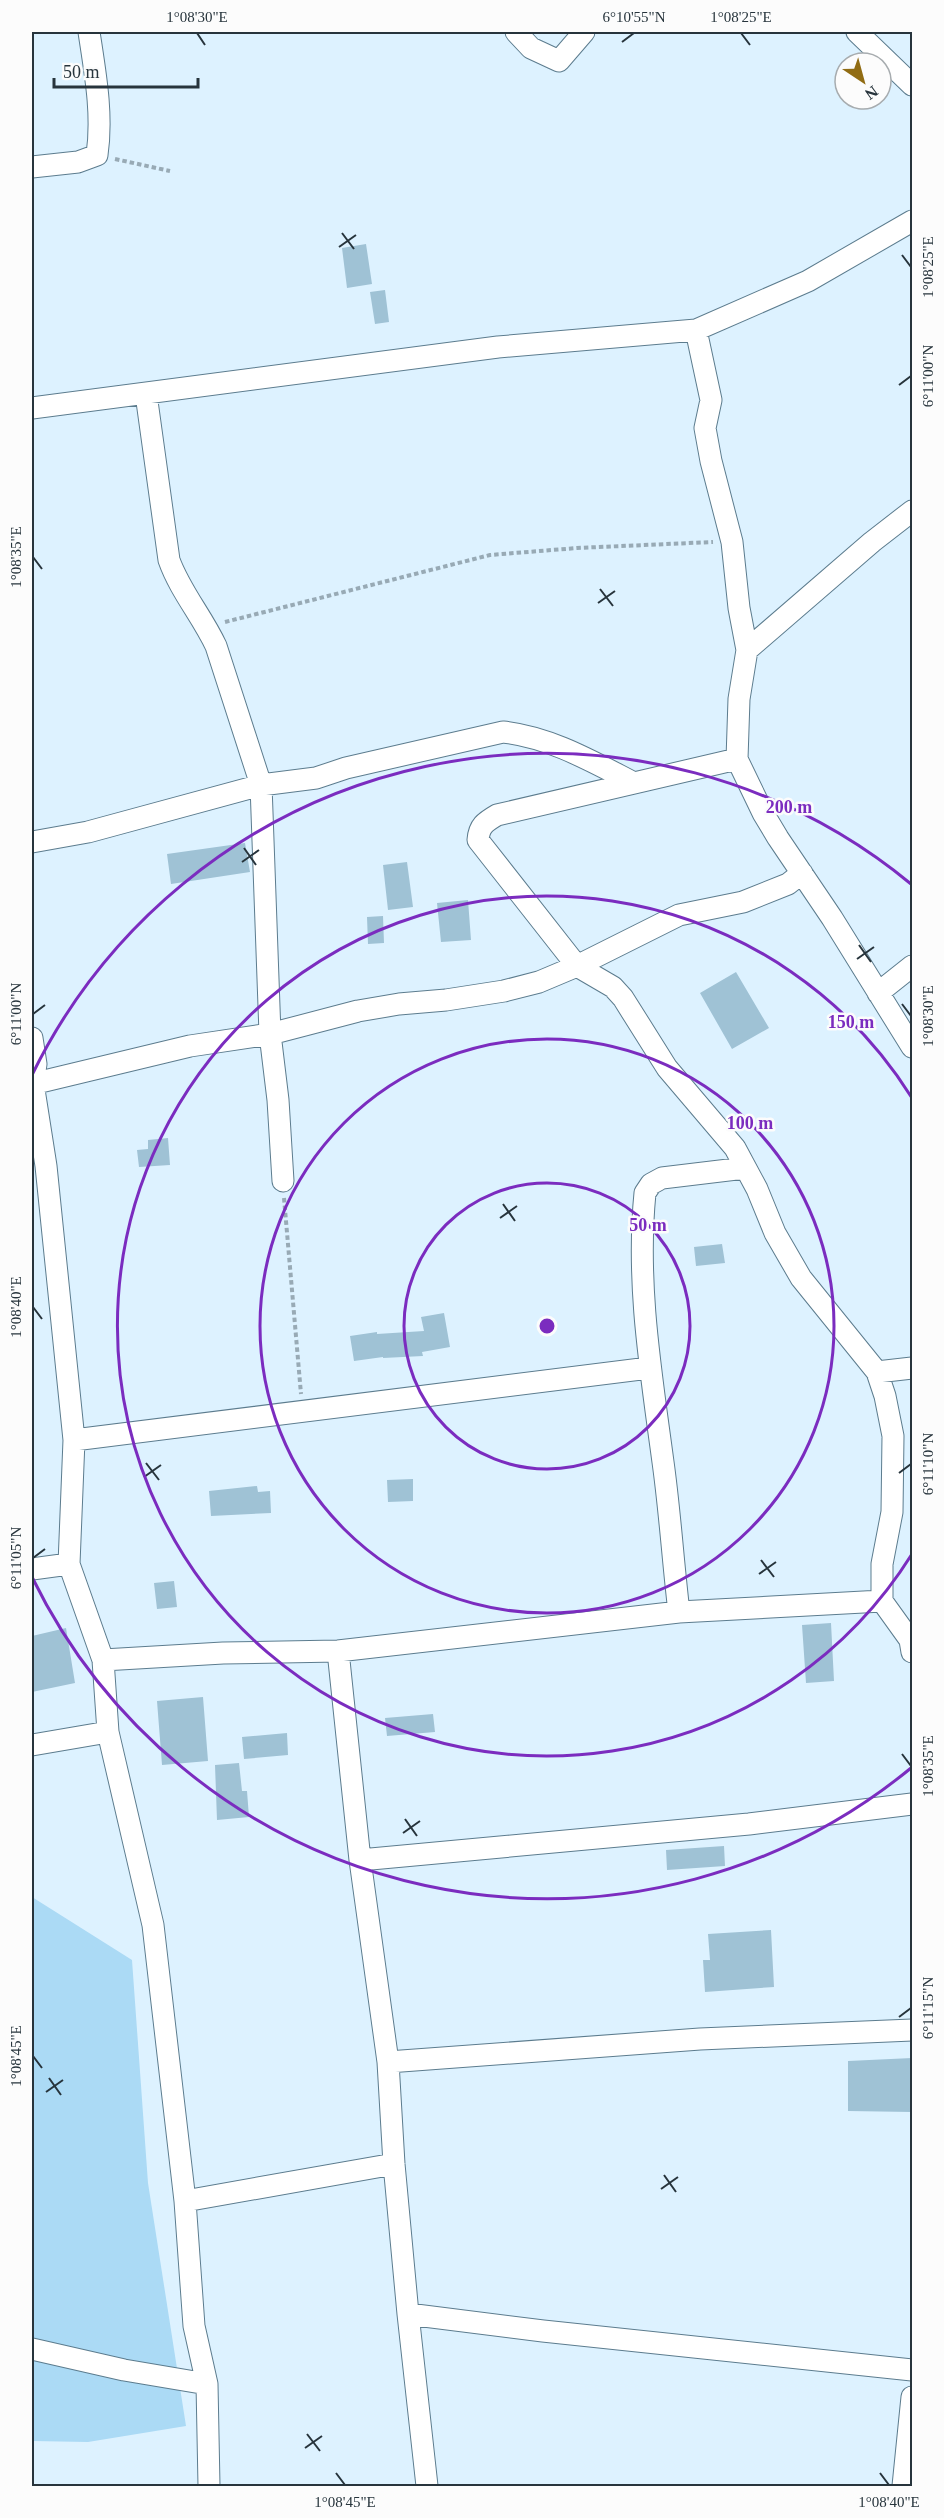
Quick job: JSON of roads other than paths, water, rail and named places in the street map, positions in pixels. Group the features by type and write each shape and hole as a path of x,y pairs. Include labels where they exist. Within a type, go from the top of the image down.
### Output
{"street":[{"path":"32,166 78,162 97,155 100,137 98,105 88,32"},
{"path":"516,32 531,48 559,61 584,32"},
{"path":"867,35 912,85"},
{"path":"32,408 498,347 696,330 808,281 912,221"},
{"path":"696,330 711,400 705,428 732,542 738,608 747,650 739,699 738,759 763,813 912,1047"},
{"path":"147,394 169,560 175,578 207,626 216,646 261,785 270,1034 278,1100 283,1181"},
{"path":"747,650 872,542 912,511"},
{"path":"32,842 88,832 261,785 316,778 346,768 503,732 520,734 579,755 634,783"},
{"path":"738,759 497,815 485,822 478,830 478,840 577,966 613,987 623,998 667,1068 735,1148 757,1189 775,1233 801,1278 877,1372 885,1396 893,1436 892,1512 882,1564 882,1601 910,1640 912,1652"},
{"path":"32,1083 190,1046 270,1034 358,1011 504,991 539,982 577,966 669,919 743,902 788,884 802,873"},
{"path":"878,993 912,966"},
{"path":"32,1038 36,1064 32,1083 46,1166 74,1440 69,1564 103,1660 108,1732 153,1925 185,2201 194,2326 207,2385 209,2487"},
{"path":"679,1612 663,1464 649,1368 642,1268 645,1193 651,1184 662,1178 745,1168"},
{"path":"74,1440 649,1368"},
{"path":"877,1372 912,1368"},
{"path":"32,1569 69,1564"},
{"path":"103,1660 223,1653 338,1651 679,1612 882,1601"},
{"path":"338,1651 360,1860 388,2062 394,2164 427,2487"},
{"path":"32,1745 108,1732"},
{"path":"360,1860 748,1824 912,1804"},
{"path":"388,2062 700,2040 912,2030"},
{"path":"185,2201 394,2164"},
{"path":"408,2313 565,2334 912,2370"},
{"path":"32,2349 124,2370 207,2385"},
{"path":"903,2487 912,2397"}]}
